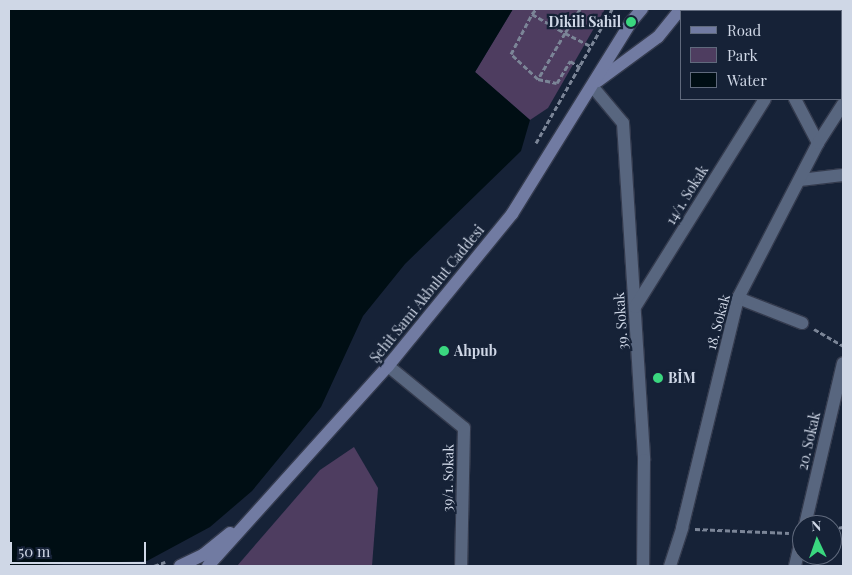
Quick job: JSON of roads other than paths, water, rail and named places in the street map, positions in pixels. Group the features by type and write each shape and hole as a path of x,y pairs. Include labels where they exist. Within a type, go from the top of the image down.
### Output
{"main road":[{"name":"Şehit Sami Akbulut Caddesi","path":"208,566 388,366 512,214 631,22 642,9"},
{"name":"Şehit Sami Akbulut Caddesi","path":"592,86 658,37 680,9"},
{"name":"Şehit Sami Akbulut Caddesi","path":"180,566 203,555 263,506"}],"street":[{"name":"39. Sokak","path":"592,86 623,123 644,460 643,566"},
{"name":"14/1. Sokak","path":"635,307 764,100"},
{"path":"796,100 818,143"},
{"name":"18. Sokak","path":"670,566 682,528 738,298 818,143 843,104"},
{"path":"800,180 843,175"},
{"path":"738,298 802,323"},
{"name":"20. Sokak","path":"807,515 843,363"},
{"name":"39/1. Sokak","path":"388,366 464,428 462,566"}],"water":[{"path":"9,9 513,9 475,72 530,120 521,151 405,264 363,316 321,407 252,491 210,527 147,561 9,566"}],"place":[{"name":"Dikili Sahil","path":"631,22"},
{"name":"Ahpub","path":"444,351"},
{"name":"BİM","path":"658,378"}]}
